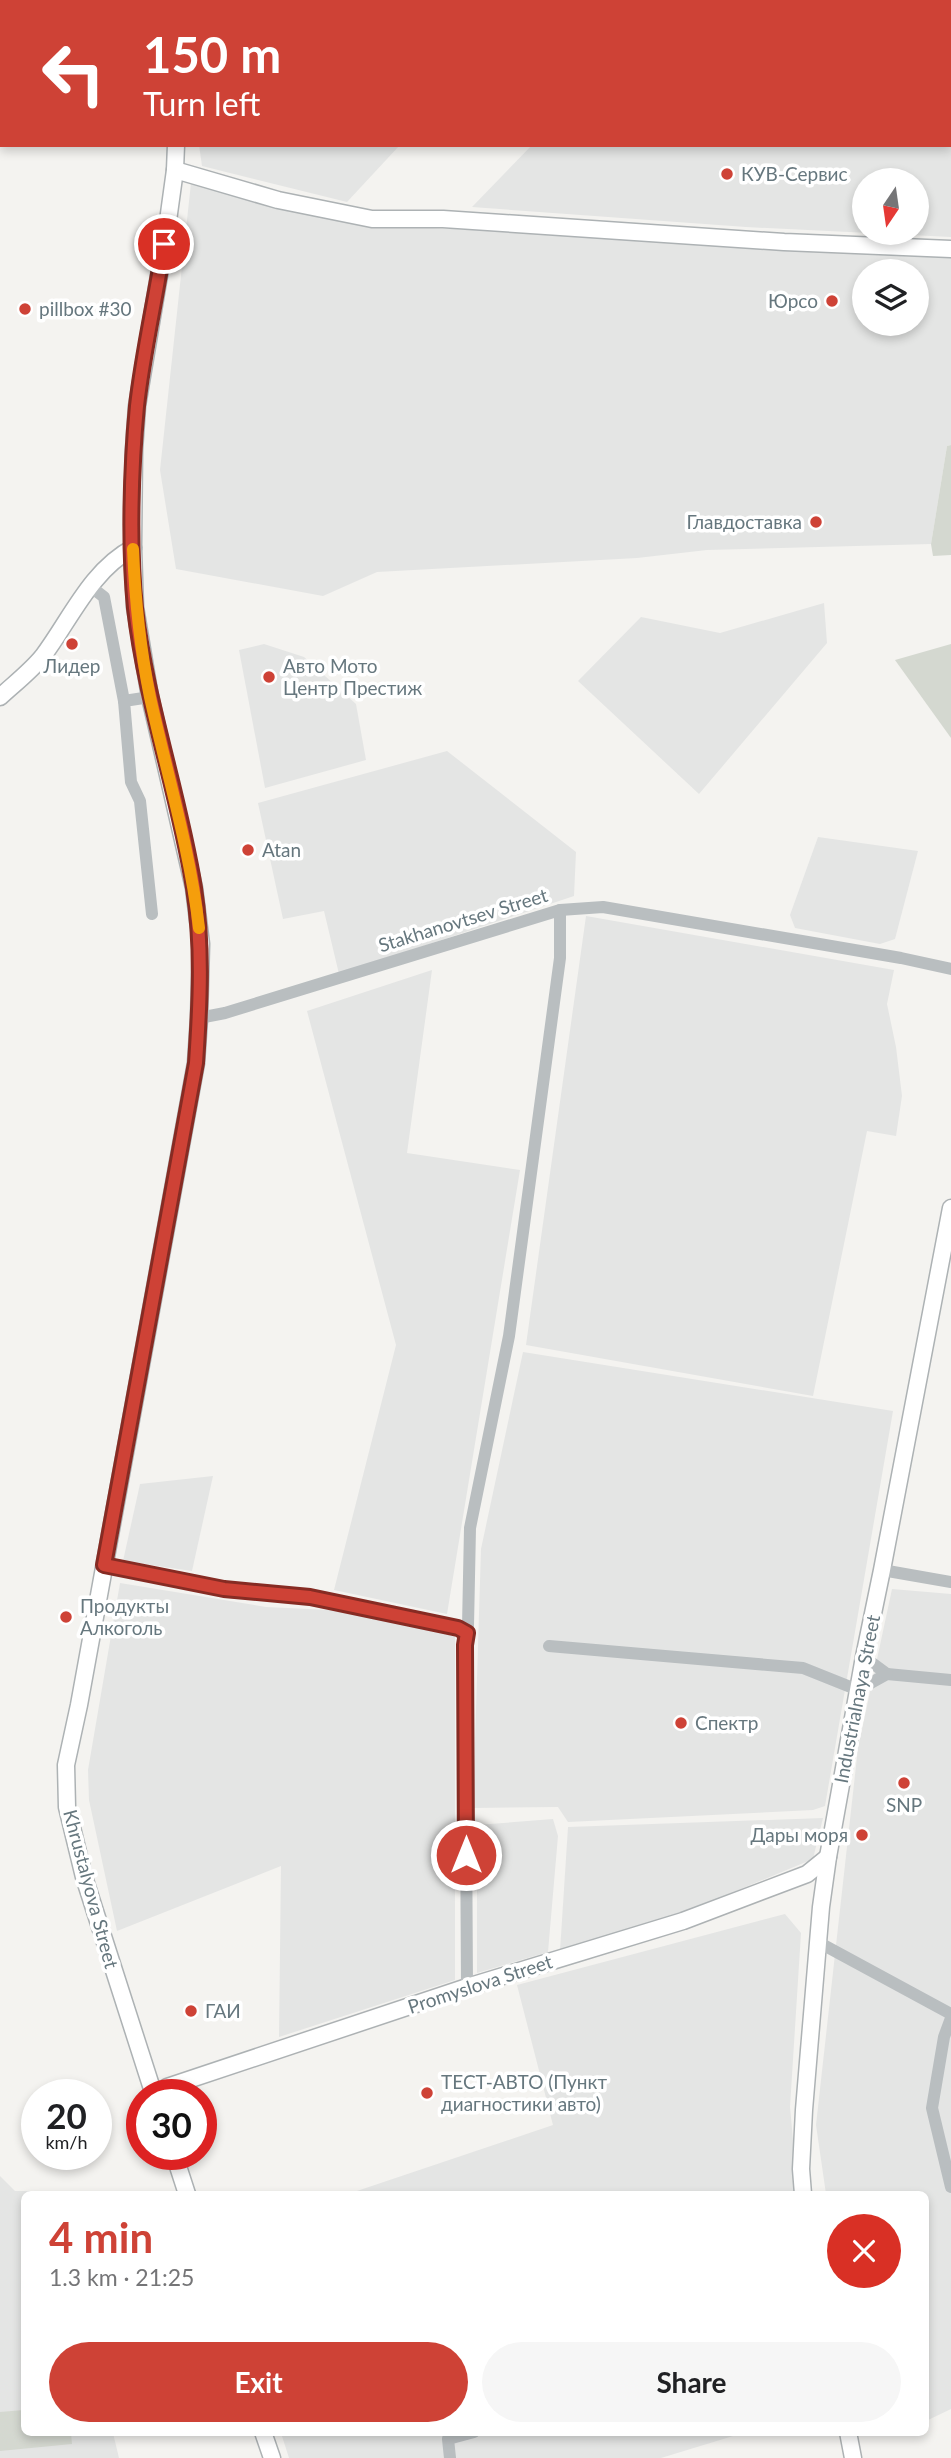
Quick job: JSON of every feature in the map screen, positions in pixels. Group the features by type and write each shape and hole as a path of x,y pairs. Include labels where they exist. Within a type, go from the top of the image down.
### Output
{"main road":[{"name":"Khrustalyova Street","path":"149,2079 84,1877 67,1807 66,1765 196,1063 201,944 194,888 150,697 135,607 133,548 137,406 175,170 176,147"},
{"path":"175,170 278,200 372,219 443,219 784,243 951,249"},
{"path":"0,697 41,658 91,587 116,557 133,548"},
{"name":"Industrialnaya Street","path":"803,2191 804,2110 821,1907 828,1857 951,1208"},
{"name":"Promyslova Street","path":"189,2079 467,1987 682,1921 807,1874 828,1857"},
{"path":"807,1874 818,1888 821,1907"},
{"path":"179,2170 186,2191"},
{"path":"264,2436 272,2458"},
{"path":"849,2436 853,2458"}],"street":[{"path":"91,587 104,597 124,701 131,782 140,801 152,914"},
{"path":"124,701 150,697"},
{"name":"Stakhanovtsev Street","path":"199,1018 225,1013 560,910 603,907 951,969"},
{"path":"467,1987 465,1645 470,1528 509,1336 560,958 560,910"},
{"path":"104,1565 224,1589 310,1597 458,1628 467,1633"},
{"path":"883,1570 951,1582"},
{"path":"549,1646 803,1668 858,1690 887,1674"},
{"path":"864,1657 887,1674 951,1681"},
{"path":"818,1942 951,2016 944,2037 932,2108 951,2187"},
{"path":"450,2458 448,2439 459,2436"}],"shaded area":[{"path":"199,147 398,147 347,202 202,166"},
{"path":"530,147 951,147 951,237 929,236 929,168 852,168 852,232 472,207"},
{"path":"191,183 371,225 951,253 951,445 947,446 931,544 707,550 637,558 377,572 323,596 176,569 160,470"},
{"path":"951,445 951,555 933,556 931,544 947,446"},
{"path":"824,603 827,643 699,794 578,681 641,617 720,633"},
{"path":"264,644 304,657 356,704 366,760 265,788 239,650"},
{"path":"951,644 951,738 895,660"},
{"path":"447,751 576,852 574,896 339,974 324,911 283,919 258,803"},
{"path":"818,837 918,851 895,939 880,944 795,928 790,915"},
{"path":"586,916 894,970 887,1004 902,1096 896,1136 867,1131 813,1396 526,1345"},
{"path":"432,970 407,1153 520,1170 447,1614 334,1590 396,1345 307,1011"},
{"path":"523,1352 893,1411 825,1806 813,1810 568,1822 558,1807 473,1808 481,1549"},
{"path":"213,1476 192,1571 123,1561 140,1484"},
{"path":"120,1583 266,1607 330,1610 455,1631 455,1980 279,2037 281,1866 117,1931 89,1800 88,1770"},
{"path":"892,1589 951,1594 951,2409 929,2420 929,2191 826,2191 816,2125 858,1748"},
{"path":"823,1818 813,1859 673,1917 560,1951 568,1827"},
{"path":"553,1819 558,1836 548,1952 477,1973 477,1825"},
{"path":"785,1914 801,1933 790,2107 798,2191 357,2191 553,2125 517,1985"},
{"path":"0,2176 15,2191 21,2191 21,2436 114,2436 119,2458 0,2458"},
{"path":"21,2410 21,2436 71,2436 72,2444 0,2451 0,2412"},
{"path":"282,2436 733,2436 661,2458 289,2458"}],"slow traffic":[{"path":"133,549 135,607 150,697 193,880 199,928"}],"place":[{"name":"КУВ-Сервис","path":"727,174"},
{"name":"Юрсо","path":"832,301"},
{"name":"pillbox #30","path":"25,309"},
{"name":"Главдоставка","path":"816,522"},
{"name":"Лидер","path":"72,644"},
{"name":"Авто Мото Центр Престиж","path":"269,677"},
{"name":"Atan","path":"248,850"},
{"name":"Продукты Алкоголь","path":"66,1617"},
{"name":"Спектр","path":"681,1723"},
{"name":"SNP","path":"904,1783"},
{"name":"Дары моря","path":"862,1835"},
{"name":"ГАИ","path":"191,2011"},
{"name":"ТЕСТ-АВТО (Пункт диагностики авто)","path":"427,2093"}],"route":[{"path":"164,244 137,406 133,548 135,607 150,697 194,888 201,944 199,1018 196,1063 169,1220 104,1565 224,1589 310,1597 458,1628 467,1633 466,1855"}]}
